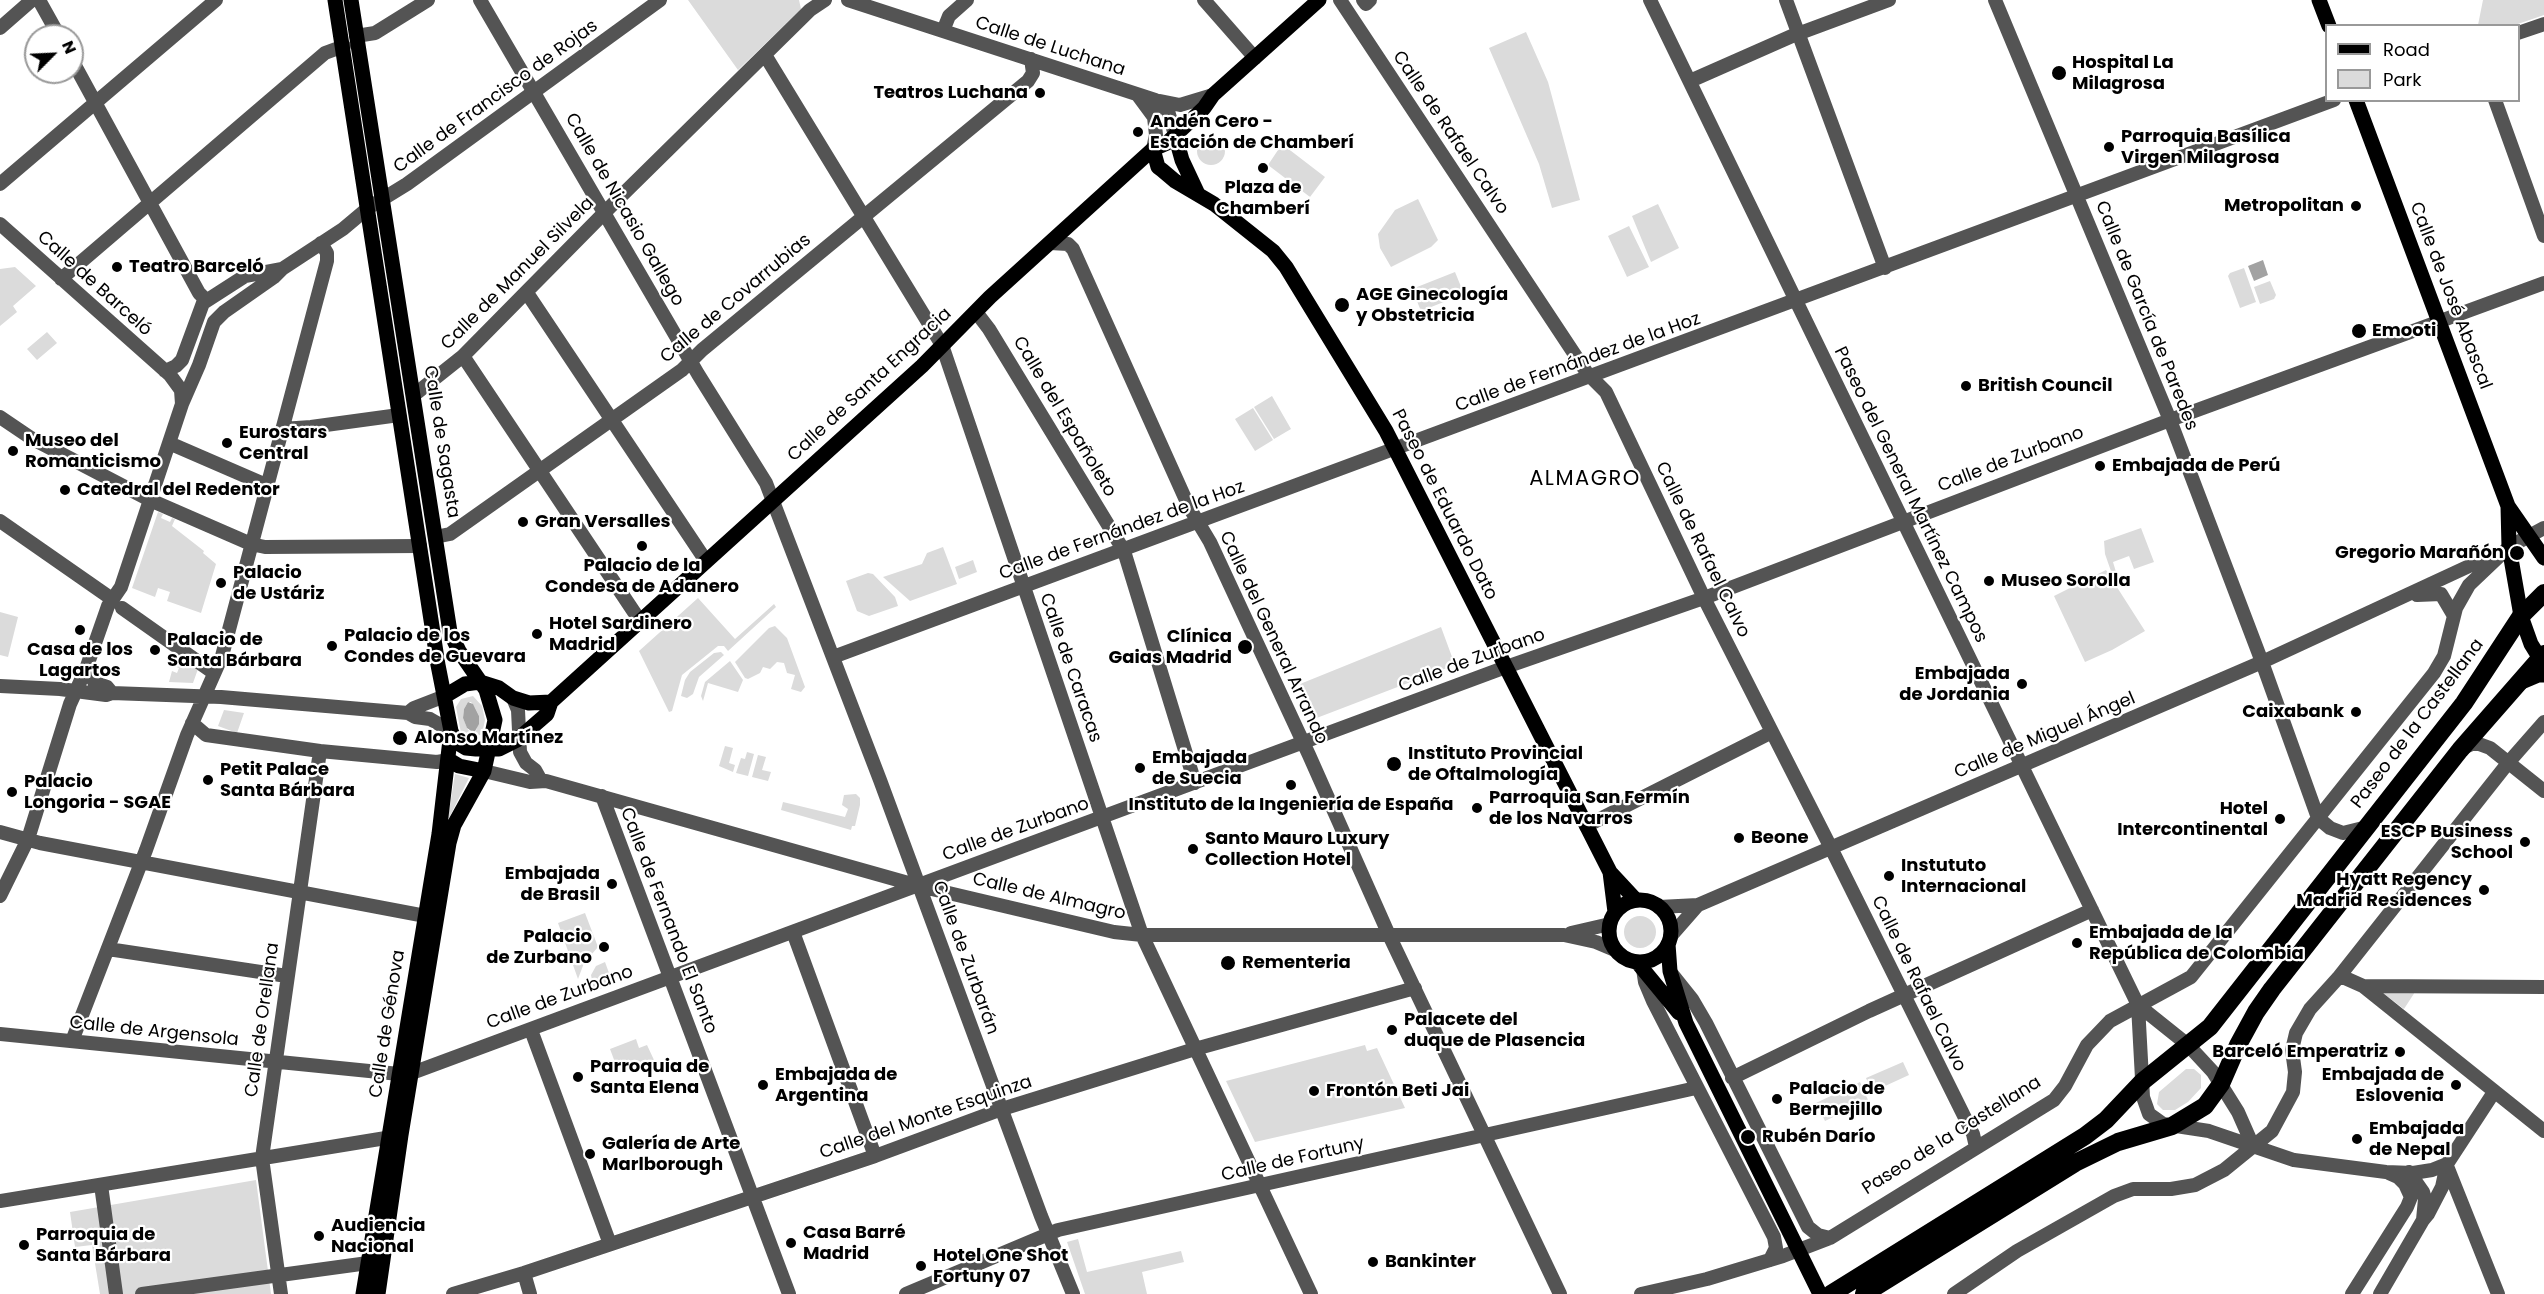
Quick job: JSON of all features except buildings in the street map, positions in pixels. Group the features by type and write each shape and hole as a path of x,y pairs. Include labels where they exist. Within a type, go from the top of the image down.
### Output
{"highway":[{"name":"Paseo de la Castellana","path":"2188,1045 2210,1028 2222,1014 2464,703 2521,616 2542,595"},
{"path":"1864,1294 2075,1163 2118,1142 2172,1126 2205,1106 2222,1084 2238,1045 2272,989 2460,750 2519,682 2543,663"},
{"path":"1831,1294 2085,1136 2106,1120 2143,1081 2188,1045"}],"main road":[{"name":"Calle de Sagasta","path":"335,0 414,395 452,638 490,701 495,720 490,750"},
{"name":"Calle de Sagasta","path":"351,0 399,415 438,665 451,731"},
{"name":"Calle de Santa Engracia","path":"517,740 547,714 551,702 774,500 1153,148 1167,142 1175,135 1204,108 1213,95 1319,0"},
{"path":"2319,0 2328,24"},
{"name":"Calle de José Abascal","path":"2357,102 2508,506"},
{"path":"1175,135 1182,160 1197,192"},
{"name":"Paseo de Eduardo Dato","path":"1153,148 1158,167 1175,181 1197,192 1267,246 1279,258 1396,450 1610,872 1636,900"},
{"path":"2508,506 2544,558"},
{"path":"2508,506 2509,547 2521,616 2527,634 2543,663"},
{"path":"445,696 465,684 480,682 499,688 513,698 529,703 551,702"},
{"path":"451,731 461,746 490,750 507,746 517,740"},
{"name":"Calle de Génova","path":"363,1294 395,1136 431,917 451,731"},
{"name":"Calle de Génova","path":"431,917 454,825 484,771 490,750"},
{"path":"449,760 459,766 484,771"},
{"name":"Paseo de Eduardo Dato","path":"1610,872 1612,918"},
{"path":"1686,1023 1640,965 1615,950 1609,937 1612,918 1625,904 1636,900 1648,901 1659,907 1667,917 1670,971 1686,1023 1820,1294"},
{"path":"1640,965 1662,953 1669,941"},
{"name":"Calle de Génova","path":"378,1294 395,1136"}],"street":[{"path":"0,28 32,0"},
{"path":"39,0 52,24"},
{"path":"0,184 216,0"},
{"path":"356,36 375,33 428,0"},
{"name":"Calle de Nicasio Gallego","path":"480,0 690,361 766,483 774,500"},
{"name":"Calle de Francisco de Rojas","path":"0,896 28,839 75,692 117,604 182,404 214,322 282,269 534,92 660,0"},
{"name":"Calle de Manuel Silvela","path":"414,395 463,356 810,10 825,0"},
{"name":"Calle de Luchana","path":"848,0 1155,100"},
{"path":"942,30 949,16 967,0"},
{"path":"1204,0 1255,58"},
{"name":"Calle de Rafael Calvo","path":"1340,0 1591,376 1606,392 1704,598 1973,1134 1976,1147"},
{"path":"1359,1 1366,4 1370,0"},
{"name":"Paseo del General Martínez Campos","path":"1650,0 2138,1005"},
{"path":"1786,0 1885,268"},
{"path":"1690,81 1799,34 1889,0"},
{"name":"Calle de García de Paredes","path":"1995,0 2170,420 2262,662 2318,818"},
{"path":"2520,32 2544,24"},
{"path":"61,279 325,53 344,46"},
{"name":"Calle de Caracas","path":"765,55 942,345 1142,935 1311,1294"},
{"name":"Calle de Covarrubias","path":"435,537 450,534 682,370 1028,81 1033,73 1031,59"},
{"path":"84,81 199,293 206,300"},
{"name":"Calle de Luchana","path":"1137,94 1154,117 1153,148"},
{"name":"Calle de Santa Engracia","path":"1155,100 1180,105 1213,95"},
{"path":"1155,100 1168,111 1175,135"},
{"name":"Calle de Fernández de la Hoz","path":"833,657 1124,551 2329,102"},
{"path":"2496,102 2544,236"},
{"name":"Calle de Barceló","path":"0,224 165,371 181,390 182,404"},
{"path":"72,1041 192,723 223,650 327,261 327,254 321,243"},
{"name":"Calle del General Arrando","path":"1050,243 1068,244 1073,249 1197,523 1210,542 1303,743 1389,935 1560,1294"},
{"path":"165,371 182,360 201,306 206,300 249,274 282,269"},
{"name":"Calle de Zurbano","path":"406,1074 515,1033 531,1030 1506,667 1704,598 1903,520 2170,420 2544,284"},
{"path":"527,293 614,420 706,561"},
{"name":"Calle del Españoleto","path":"976,312 989,329 1124,551 1195,783"},
{"path":"463,356 640,621"},
{"path":"165,371 184,373 199,365"},
{"path":"282,429 399,415"},
{"path":"0,417 31,438 150,500 251,544 265,547 420,546"},
{"path":"169,443 266,485"},
{"name":"Calle de Zurbarán","path":"774,500 1048,1234 1073,1294"},
{"path":"0,521 214,673"},
{"name":"Paseo de la Castellana","path":"1641,1294 1707,1279 1770,1260 1830,1238 2054,1100 2065,1086 2079,1057 2094,1037 2117,1016 2192,977 2434,673 2444,656 2459,601 2469,585 2509,547 2544,528"},
{"name":"Calle de Miguel Ángel","path":"1659,907 1698,905 2262,662 2509,547"},
{"name":"Calle de Miguel Ángel","path":"2406,596 2441,594 2454,616"},
{"path":"86,669 95,683 106,687 112,693"},
{"path":"0,686 106,695 112,693 205,696 408,713 415,717 430,719 451,731"},
{"path":"408,713 414,708 445,696"},
{"path":"513,698 519,719 517,740 522,758 535,770 540,779"},
{"path":"192,723 206,735 320,751 437,762 449,760"},
{"path":"1954,1294 2017,1251 2114,1197 2133,1189 2171,1189 2195,1185 2224,1170 2272,1131 2294,1092 2295,1072 2292,1050 2296,1034 2310,1009 2338,978 2508,763 2544,723"},
{"path":"1586,826 1772,732"},
{"path":"2460,750 2472,744 2490,748 2544,792"},
{"name":"Calle de Orellana","path":"281,1294 262,1158 320,751"},
{"name":"Calle de Almagro","path":"484,771 530,782 540,779 919,886 1114,932 1142,935 1564,935 1596,942 1615,950"},
{"name":"Calle de Fernando El Santo","path":"602,796 789,1294"},
{"name":"Paseo de la Castellana","path":"2318,818 2330,828 2343,833 2367,827"},
{"path":"0,832 141,862 431,917"},
{"name":"Calle de Miguel Ángel","path":"1669,941 1698,905"},
{"path":"1732,1078 2092,910"},
{"name":"Calle de Almagro","path":"1564,935 1612,918"},
{"path":"793,932 875,1156"},
{"path":"108,949 287,976"},
{"path":"1640,965 1649,991 1696,1088 1774,1237 1776,1248 1770,1260"},
{"path":"1670,971 1697,1007 1808,1227 1818,1235 1830,1238"},
{"path":"2338,978 2345,978 2363,986 2544,1131"},
{"path":"2363,986 2544,987"},
{"name":"Calle del Monte Esquinza","path":"453,1294 610,1245 875,1156 1002,1109 1195,1048 1415,988"},
{"path":"2138,1005 2188,1045 2222,1084 2253,1146"},
{"path":"2138,1005 2143,1097 2149,1114 2158,1121 2172,1126 2209,1131 2294,1160 2386,1172 2432,1170 2446,1164"},
{"path":"531,1030 610,1245"},
{"name":"Calle de Argensola","path":"0,1035 406,1074"},
{"name":"Calle de Fortuny","path":"906,1294 1048,1234 1696,1088"},
{"path":"2380,1294 2442,1187 2446,1164 2494,1092"},
{"path":"0,1201 395,1136"},
{"path":"2446,1164 2498,1294"},
{"path":"2352,1294 2407,1207 2410,1197 2406,1184 2398,1176 2386,1172"},
{"path":"2409,1172 2423,1192 2425,1199 2423,1220"},
{"path":"101,1185 116,1294"},
{"path":"142,1294 368,1263"},
{"path":"524,1273 530,1294"}],"green space":[{"path":"688,0 799,0 801,9 738,70"},
{"path":"2483,0 2544,0 2544,15 2518,24 2478,24"},
{"path":"1526,32 1548,82 1580,200 1552,208 1539,164 1489,48"},
{"path":"1211,137 1221,141 1225,151 1221,161 1211,165 1201,161 1197,151 1201,141"},
{"path":"1282,144 1325,177 1310,197 1268,165"},
{"path":"1418,199 1438,240 1431,247 1391,267 1380,248 1378,234 1395,210"},
{"path":"1658,204 1679,248 1651,262 1632,216"},
{"path":"1629,226 1649,267 1627,277 1608,236"},
{"path":"15,267 36,286 13,306 17,312 0,326 0,269"},
{"path":"2244,268 2256,302 2240,308 2228,276"},
{"path":"1455,272 1464,294 1421,311 1412,289"},
{"path":"2270,281 2276,295 2274,299 2260,304 2254,287"},
{"path":"47,332 57,343 37,360 27,349"},
{"path":"1272,396 1291,429 1274,439 1254,407"},
{"path":"1253,408 1273,440 1255,451 1235,419"},
{"path":"158,512 163,514 161,518 170,522 172,518 175,519 172,526 204,551 203,553 216,564 201,613 167,601 170,592 158,588 155,597 132,588"},
{"path":"2141,528 2154,562 2134,569 2129,556 2113,562 2116,572 2112,574 2105,554 2104,541"},
{"path":"943,547 957,584 910,601 883,577 922,564 927,553"},
{"path":"973,560 977,572 959,579 955,567"},
{"path":"2106,570 2145,631 2085,662 2054,596"},
{"path":"868,573 873,574 895,597 898,606 869,616 857,611 846,581"},
{"path":"698,598 735,639 774,604 776,607 728,651 724,646 718,646 682,675 672,711 669,712 639,651"},
{"path":"0,612 18,617 8,657 0,655"},
{"path":"775,626 787,638 805,687 801,692 791,689 795,675 787,673 784,663 777,662 770,669 763,667 760,673 748,679 735,662 769,628"},
{"path":"1441,627 1455,665 1314,719 1300,684"},
{"path":"721,652 724,655 699,677 693,694 687,698 681,696 685,680 690,672 714,653"},
{"path":"177,655 198,669 193,683 169,682 172,671 177,673 179,668 174,666"},
{"path":"730,661 743,680 738,692 708,683 703,701 701,696 705,682"},
{"path":"473,696 482,706 485,720 482,734 471,739 461,733 456,707 461,699","holes":["468,702 471,702 479,716 474,733 468,730 463,718 464,709"]},
{"path":"224,710 244,713 237,733 218,726"},
{"path":"725,746 733,748 729,763 735,765 733,772 719,766"},
{"path":"747,752 754,754 748,776 736,773 741,758 745,759"},
{"path":"758,755 766,757 762,770 771,772 768,781 752,777"},
{"path":"455,774 469,778 448,818"},
{"path":"856,794 860,798 860,805 855,826 852,826 851,830 781,810 783,802 845,817 848,809 842,805 844,795"},
{"path":"585,913 598,947 584,963 578,979 558,923"},
{"path":"1640,916 1652,920 1656,932 1652,944 1640,948 1628,944 1624,932 1628,920"},
{"path":"605,962 613,984 594,991 591,975 596,966"},
{"path":"2415,992 2404,1009 2383,993"},
{"path":"636,1039 639,1048 647,1045 654,1060 619,1073 610,1049"},
{"name":"Frontón Beti Jai","path":"1365,1045 1367,1051 1377,1048 1405,1108 1255,1142 1226,1081"},
{"path":"1903,1062 1909,1075 1872,1092 1866,1078"},
{"path":"2186,1069 2194,1069 2201,1075 2201,1088 2188,1102 2175,1110 2163,1110 2157,1104 2159,1092"},
{"path":"1860,1082 1868,1100 1825,1121 1816,1103"},
{"path":"256,1180 271,1294 100,1294 92,1245 75,1247 70,1212"},
{"path":"1078,1239 1087,1272 1181,1251 1184,1262 1142,1272 1147,1294 1085,1294 1067,1242"}],"shaded area":[{"path":"2263,260 2268,275 2254,281 2248,266"},
{"path":"468,702 473,704 479,716 479,724 474,733 467,728 463,718"}],"place":[{"name":"Hospital La Milagrosa","path":"2059,73"},
{"name":"Teatros Luchana","path":"1040,93"},
{"name":"Andén Cero - Estación de Chamberí","path":"1138,132"},
{"name":"Parroquia Basílica Virgen Milagrosa","path":"2109,147"},
{"name":"Plaza de Chamberí","path":"1263,168"},
{"name":"Metropolitan","path":"2356,206"},
{"name":"Teatro Barceló","path":"117,267"},
{"name":"AGE Ginecología y Obstetricia","path":"1342,305"},
{"name":"Emooti","path":"2359,331"},
{"name":"British Council","path":"1966,386"},
{"name":"Eurostars Central","path":"227,443"},
{"name":"Museo del Romanticismo","path":"13,451"},
{"name":"Embajada de Perú","path":"2100,466"},
{"name":"Catedral del Redentor","path":"65,490"},
{"name":"Gran Versalles","path":"523,522"},
{"name":"Palacio de la Condesa de Adanero","path":"642,546"},
{"name":"Gregorio Marañón","path":"2517,553"},
{"name":"Museo Sorolla","path":"1989,581"},
{"name":"Palacio de Ustáriz","path":"221,583"},
{"name":"Casa de los Lagartos","path":"80,630"},
{"name":"Hotel Sardinero Madrid","path":"537,634"},
{"name":"Palacio de los Condes de Guevara","path":"332,646"},
{"name":"Clínica Gaias Madrid","path":"1245,647"},
{"name":"Palacio de Santa Bárbara","path":"155,650"},
{"name":"Embajada de Jordania","path":"2022,684"},
{"name":"Caixabank","path":"2356,712"},
{"name":"Alonso Martínez","path":"400,738"},
{"name":"Instituto Provincial de Oftalmología","path":"1394,764"},
{"name":"Embajada de Suecia","path":"1140,768"},
{"name":"Petit Palace Santa Bárbara","path":"208,780"},
{"name":"Instituto de la Ingeniería de España","path":"1291,785"},
{"name":"Palacio Longoria - SGAE","path":"12,792"},
{"name":"Parroquia San Fermín de los Navarros","path":"1477,808"},
{"name":"Hotel Intercontinental","path":"2280,819"},
{"name":"Beone","path":"1739,838"},
{"name":"ESCP Business School","path":"2525,842"},
{"name":"Santo Mauro Luxury Collection Hotel","path":"1193,849"},
{"name":"Instututo Internacional","path":"1889,876"},
{"name":"Embajada de Brasil","path":"612,884"},
{"name":"Hyatt Regency Madrid Residences","path":"2484,890"},
{"name":"Embajada de la República de Colombia","path":"2077,943"},
{"name":"Palacio de Zurbano","path":"604,947"},
{"name":"Rementeria","path":"1228,963"},
{"name":"Palacete del duque de Plasencia","path":"1392,1030"},
{"name":"Barceló Emperatriz","path":"2400,1052"},
{"name":"Parroquia de Santa Elena","path":"578,1077"},
{"name":"Embajada de Argentina","path":"763,1085"},
{"name":"Embajada de Eslovenia","path":"2456,1085"},
{"name":"Frontón Beti Jai","path":"1314,1091"},
{"name":"Palacio de Bermejillo","path":"1777,1099"},
{"name":"Rubén Darío","path":"1748,1137"},
{"name":"Embajada de Nepal","path":"2357,1139"},
{"name":"Galería de Arte Marlborough","path":"590,1154"},
{"name":"Audiencia Nacional","path":"319,1236"},
{"name":"Casa Barré Madrid","path":"791,1243"},
{"name":"Parroquia de Santa Bárbara","path":"24,1245"},
{"name":"Bankinter","path":"1373,1262"},
{"name":"Hotel One Shot Fortuny 07","path":"921,1266"}],"district":[{"name":"ALMAGRO","path":"1585,480"}]}
